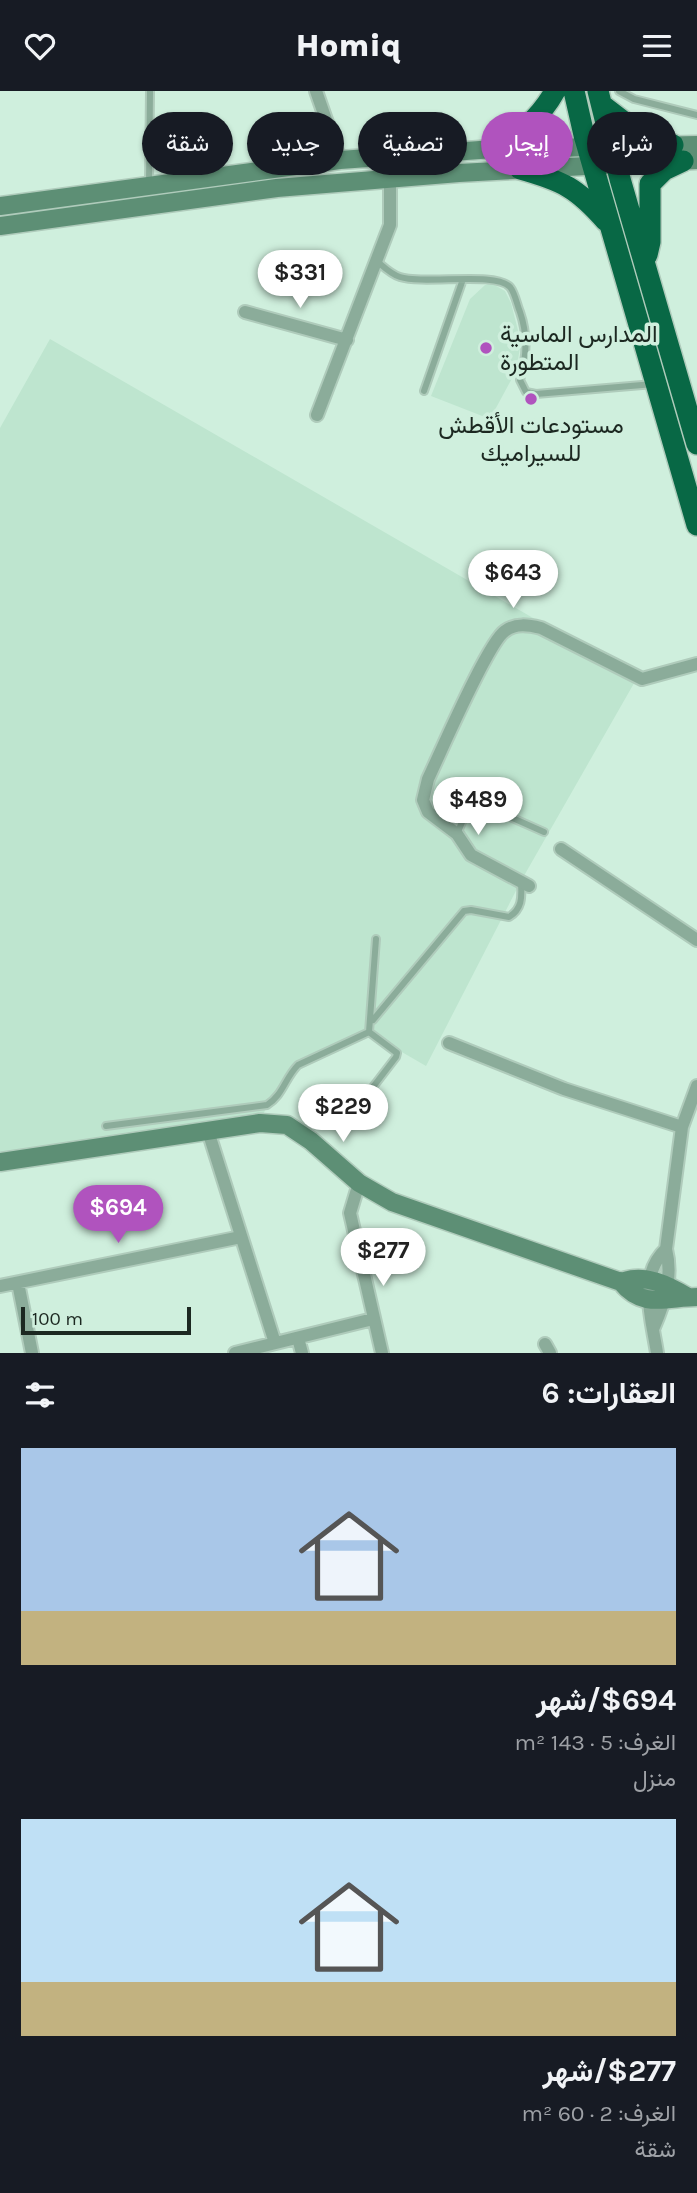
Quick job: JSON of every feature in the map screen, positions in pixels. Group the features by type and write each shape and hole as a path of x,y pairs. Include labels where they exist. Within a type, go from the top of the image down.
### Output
{"highway":[{"path":"541,112 555,91"},
{"path":"574,91 587,144"},
{"path":"600,98 632,128 687,153 650,184 650,241 645,264"},
{"path":"538,175 567,185 584,196 610,227"},
{"path":"595,175 697,525"},
{"path":"620,175 697,444"}],"main road":[{"path":"344,160 481,150"},
{"path":"0,205 247,172"},
{"path":"0,226 277,188 481,172"},
{"path":"0,1162 260,1123 287,1125 311,1141 359,1183 392,1202 621,1282 628,1290 656,1301 693,1297"},
{"path":"621,1282 631,1278 659,1282 693,1297"}],"street":[{"path":"316,91 324,112"},
{"path":"317,415 390,225 390,179"},
{"path":"245,312 347,340"},
{"path":"525,883 471,855 457,834 428,812 423,800 424,789 502,632 525,625 541,628 642,679 697,664"},
{"path":"561,849 697,940"},
{"path":"449,1043 564,1089 682,1127"},
{"path":"657,1353 654,1327 656,1301 659,1282 669,1262 666,1249 682,1127 697,1086"},
{"path":"208,1131 275,1343"},
{"path":"359,1183 350,1213 382,1353"},
{"path":"0,1286 242,1237"},
{"path":"18,1283 32,1353"},
{"path":"235,1353 373,1319"},
{"path":"298,1338 302,1353"}],"lane":[{"path":"149,185 150,91"},
{"path":"620,91 634,99 697,115"},
{"path":"378,262 401,278 461,282 490,278 501,280 511,288 525,326 526,348 520,380 526,392 531,394 657,384"},
{"path":"424,391 461,282"},
{"path":"457,834 468,808 481,804 544,832"},
{"path":"371,1022 464,911 509,917 517,912 525,883"},
{"path":"369,1033 376,939"},
{"path":"369,1033 397,1053 373,1087"},
{"path":"106,1126 267,1105 279,1097 290,1072 298,1065 369,1033"}],"shaded area":[{"name":"المدارس الماسية المتطورة","path":"491,283 505,291 511,303 521,342 516,371 490,419 431,396 470,299"},
{"path":"50,339 637,678 521,881 426,1066 369,1033 298,1065 267,1105 260,1123 0,1162 0,428"}],"place":[{"name":"المدارس الماسية المتطورة","path":"486,348"},
{"name":"مستودعات الأقطش للسيراميك","path":"531,399"}]}
